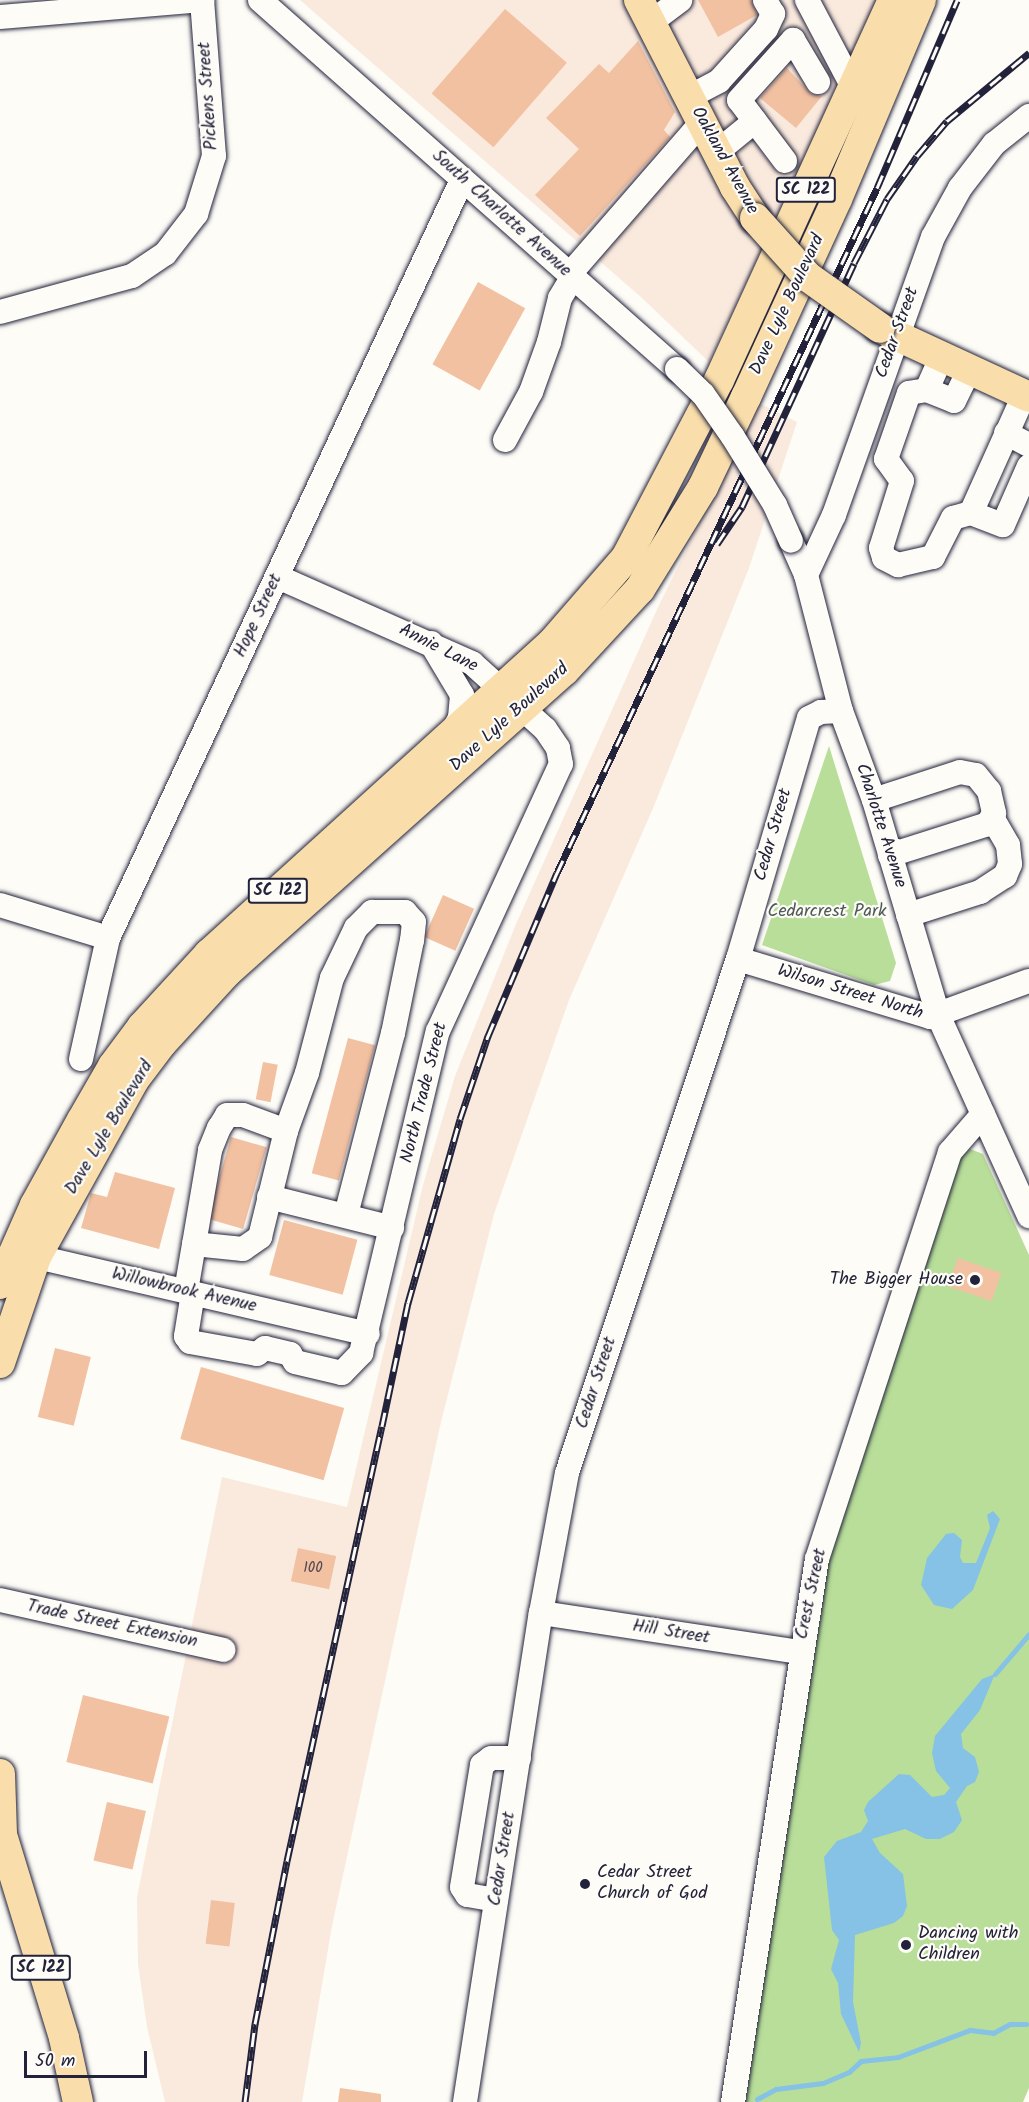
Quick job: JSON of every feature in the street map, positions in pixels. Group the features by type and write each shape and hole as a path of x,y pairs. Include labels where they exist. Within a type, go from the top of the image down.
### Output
{"main road":[{"name":"Dave Lyle Boulevard","path":"0,1284 97,1093 142,1027 209,954 450,738 514,698 626,558 719,380 893,0"},
{"name":"Dave Lyle Boulevard","path":"0,1363 16,1252 162,1043 227,972 514,698 618,616 656,564 703,486 837,199 921,0"},
{"name":"Oakland Avenue","path":"645,11 717,152 755,218 808,277 888,333 1026,396"},
{"name":"SC 122","path":"0,1774 1,1834 64,2038 78,2102"}],"street":[{"path":"0,17 194,0"},
{"name":"Pickens Street","path":"0,312 132,276 165,254 196,214 214,156 194,0"},
{"name":"South Charlotte Avenue","path":"260,0 677,369 703,394 733,437"},
{"path":"645,11 680,0"},
{"path":"505,440 531,392 549,342 560,298 571,276 695,110 766,29 773,14 765,0"},
{"path":"812,9 854,89"},
{"path":"785,161 739,100 794,40 812,9"},
{"path":"794,40 818,82"},
{"name":"Cedar Street","path":"806,575 834,515 888,333 933,237 960,188 994,144 1029,116"},
{"path":"717,152 755,121"},
{"name":"Hope Street","path":"81,1059 108,938 462,180"},
{"path":"927,390 941,358"},
{"path":"969,370 954,401 927,390 909,393 886,459 902,481 883,536 881,548 885,558 898,565 933,557 953,518 971,513 1002,525 1029,466"},
{"path":"971,513 1006,433 1026,396"},
{"path":"1006,433 1029,445"},
{"name":"Charlotte Avenue","path":"733,437 775,505 806,575 841,711 874,800 938,1015 1029,1216"},
{"name":"Annie Lane","path":"278,577 472,663 514,698 558,748 559,775 547,800"},
{"path":"431,643 462,695 460,718 450,738"},
{"name":"Cedar Street","path":"465,2102 541,1613 567,1473 738,959 808,718 821,712 841,711"},
{"path":"874,800 967,772 983,781 988,791 993,819 1008,845 1010,864 1005,876 980,892 908,915"},
{"name":"North Trade Street","path":"279,1352 290,1354 295,1362 342,1373 361,1353 368,1334 438,1031 547,800"},
{"path":"890,855 978,829 993,819"},
{"path":"0,905 108,938"},
{"path":"194,1244 243,1249 260,1237 286,1131 308,1073 332,978 356,928 372,912 405,912 414,922 412,940 393,1033 346,1215"},
{"name":"Wilson Street North","path":"738,959 930,1017 1029,981"},
{"name":"Crest Street","path":"732,2102 800,1652 817,1559 950,1152 983,1114"},
{"path":"286,1131 243,1115 227,1115 210,1150 194,1244 186,1336 190,1342 257,1354 265,1348 279,1352 286,1315"},
{"path":"269,1197 392,1228"},
{"name":"Willowbrook Avenue","path":"16,1252 368,1334"},
{"name":"Trade Street Extension","path":"0,1600 223,1650"},
{"name":"Hill Street","path":"541,1613 800,1652"},
{"path":"496,1900 467,1895 462,1887 482,1765 491,1758 519,1758"}],"shaded area":[{"path":"300,0 878,0 709,362 642,298"},
{"path":"759,403 797,422 749,568 654,806 569,1000 494,1214 441,1422 332,1926 302,2102 165,2102 147,2027 138,1964 137,1897 222,1477 347,1507 423,1185 455,1076 516,924 659,605"}],"green space":[{"name":"Cedarcrest Park","path":"829,746 896,963 890,981 874,985 762,945"},
{"path":"970,1149 983,1154 1029,1255 1029,2088 1023,2102 745,2102 827,1565 959,1158"}],"water":[{"path":"993,1511 1000,1519 973,1590 952,1609 934,1605 921,1585 927,1558 946,1534 954,1533 962,1540 960,1557 963,1563 976,1563 990,1528 987,1515"},
{"path":"995,1674 980,1710 961,1734 963,1748 975,1757 979,1772 975,1782 967,1786 956,1802 962,1820 954,1832 940,1839 926,1839 905,1829 872,1839 880,1853 903,1874 907,1906 903,1916 894,1923 855,1935 853,2002 861,2043 859,2052 841,2014 838,1983 831,1969 839,1940 832,1930 824,1857 837,1841 861,1832 868,1821 864,1810 868,1802 899,1774 910,1775 932,1797 944,1795 950,1788 936,1771 932,1753 935,1736 982,1679"}],"building":[{"path":"698,0 751,0 757,15 718,37"},
{"path":"505,9 567,63 493,147 432,94"},
{"path":"638,41 675,112 664,130 670,137 580,236 535,195 579,149 546,118 599,64 609,73"},
{"path":"787,68 811,94 822,96 796,128 760,98"},
{"path":"478,282 525,308 480,390 432,364"},
{"path":"443,895 474,909 455,951 424,937"},
{"path":"348,1038 375,1045 339,1180 312,1173"},
{"path":"263,1062 278,1065 270,1102 256,1099"},
{"path":"231,1137 267,1147 243,1229 208,1219"},
{"path":"115,1172 175,1188 159,1249 81,1228 91,1193 107,1197"},
{"path":"284,1220 357,1240 343,1295 269,1275"},
{"name":"The Bigger House","path":"958,1258 1001,1273 992,1301 948,1286"},
{"path":"55,1348 91,1357 74,1426 38,1417"},
{"path":"201,1367 344,1408 324,1480 180,1439"},
{"path":"298,1548 336,1556 329,1589 291,1581"},
{"path":"83,1695 169,1717 153,1783 66,1762"},
{"path":"107,1802 146,1811 132,1869 94,1860"},
{"path":"211,1900 235,1903 229,1947 206,1944"},
{"path":"340,2088 381,2094 381,2102 338,2102"}],"waterway":[{"path":"995,1674 1029,1634"},
{"path":"757,2099 776,2089 823,2083 849,2072 861,2061 898,2057 970,2030 993,2033 1010,2024 1026,2024"}],"railway":[{"path":"245,2102 255,2024 287,1861 408,1303 460,1119 488,1036 557,873 877,188 957,0"},
{"path":"717,544 742,507 854,263 887,199 917,156 947,121 1029,53"}],"place":[{"name":"The Bigger House","path":"975,1280"},
{"name":"Cedar Street Church of God","path":"585,1884"},
{"name":"Dancing with Children","path":"906,1945"}]}
